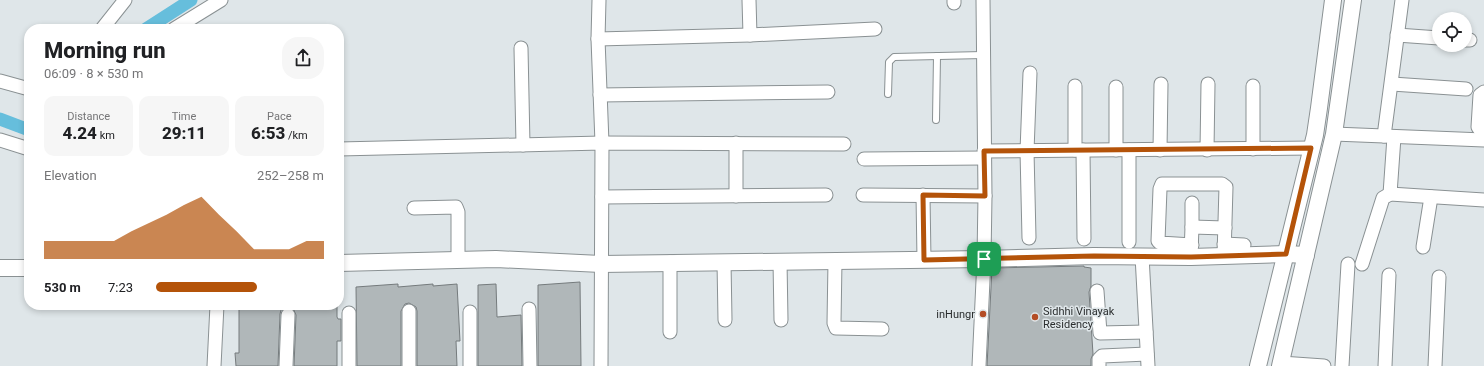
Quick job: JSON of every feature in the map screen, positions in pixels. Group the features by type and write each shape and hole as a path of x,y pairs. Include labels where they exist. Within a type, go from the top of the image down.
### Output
{"street":[{"path":"106,24 125,0"},
{"path":"182,24 221,0"},
{"path":"599,0 598,39 602,143 601,366"},
{"path":"749,0 750,35"},
{"path":"979,366 984,259 985,196 983,0"},
{"path":"1258,366 1315,135 1320,108 1333,0"},
{"path":"1324,366 1280,365 1334,134 1353,0"},
{"path":"1390,194 1389,136 1392,84 1402,0"},
{"path":"598,39 750,35 876,29"},
{"path":"1397,35 1432,38"},
{"path":"521,48 522,145"},
{"path":"1029,238 1027,151 1030,73"},
{"path":"0,81 24,88"},
{"path":"1160,150 1161,84"},
{"path":"1207,150 1208,84"},
{"path":"1392,84 1466,89"},
{"path":"1074,86 1084,239"},
{"path":"1253,86 1253,149"},
{"path":"1116,87 1116,150"},
{"path":"600,95 828,92"},
{"path":"1484,92 1480,94 1478,127 1480,130 1484,130"},
{"path":"1334,134 1484,140"},
{"path":"0,140 24,147"},
{"path":"344,149 602,143 844,144"},
{"path":"736,143 736,196"},
{"path":"864,159 1027,151 1311,148"},
{"path":"1129,150 1129,242"},
{"path":"1191,251 1160,243 1158,241 1160,189 1162,184 1224,185 1226,189 1224,250"},
{"path":"1362,264 1383,198 1390,194 1484,200"},
{"path":"602,197 826,195"},
{"path":"863,195 985,196"},
{"path":"923,195 924,260"},
{"path":"1423,247 1431,197"},
{"path":"1191,251 1192,203"},
{"path":"414,208 456,207 458,212 458,260"},
{"path":"1192,228 1225,228"},
{"path":"1224,250 1244,245"},
{"path":"344,264 496,259 601,264 924,260 1142,256 1191,251 1224,250 1306,255"},
{"path":"1099,366 1099,359 1102,356 1148,360 1142,256"},
{"path":"780,261 781,320"},
{"path":"835,261 834,323 836,328 882,329"},
{"path":"670,262 670,332"},
{"path":"724,262 725,320"},
{"path":"1342,366 1348,264"},
{"path":"0,268 24,268"},
{"path":"1385,366 1389,275"},
{"path":"1435,366 1439,277"},
{"path":"1097,290 1100,333 1146,332"},
{"path":"529,309 530,366"},
{"path":"214,366 218,310"},
{"path":"410,311 410,366"},
{"path":"470,312 470,366"},
{"path":"349,313 349,366"},
{"path":"286,366 288,314"}],"lane":[{"path":"936,120 937,56"},
{"path":"888,94 889,62 894,57 984,56"}],"building":[{"name":"Sidhhi Vinayak Residency","path":"1084,266 1091,268 1091,286 1089,292 1093,354 1091,366 987,366 992,268"},
{"path":"580,282 581,366 538,366 538,285"},
{"path":"398,284 398,287 433,284 433,286 457,284 460,341 456,341 457,366 417,366 417,311 416,307 409,303 405,304 401,311 401,366 357,366 356,287"},
{"path":"496,284 497,317 521,315 522,366 478,366 478,285"},
{"path":"239,310 281,310 278,366 236,366 235,353 239,353"},
{"path":"294,310 337,310 337,317 338,319 341,319 341,341 337,341 337,366 294,366 296,315"}],"waterway":[{"path":"154,24 191,0"},
{"path":"0,119 24,128"}],"place":[{"name":"inHungr","path":"983,314"},
{"name":"Sidhhi Vinayak Residency","path":"1035,317"}],"route":[{"path":"1311,148 1286,254 1191,257 1094,256 984,259 924,260 923,195 985,196 984,151 1311,148"}]}
